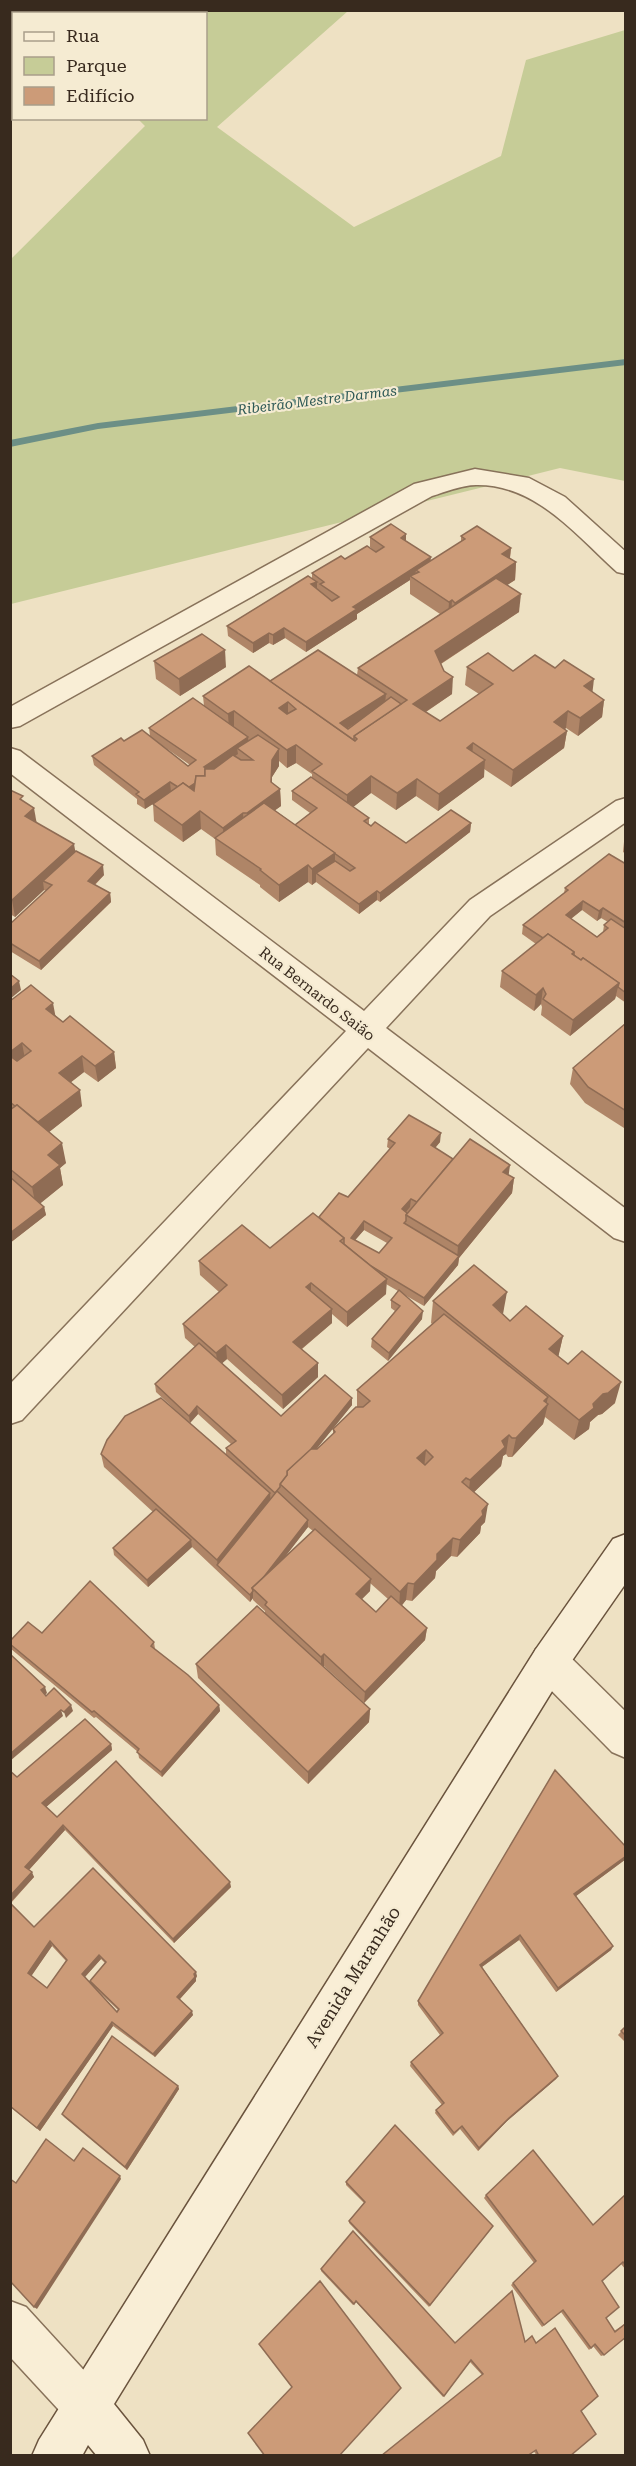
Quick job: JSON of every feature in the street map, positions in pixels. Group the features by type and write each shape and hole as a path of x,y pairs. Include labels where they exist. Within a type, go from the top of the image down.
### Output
{"street":[{"path":"10,719 423,490 475,477 520,483 556,502 626,566"},
{"name":"Rua Bernardo Saião","path":"10,758 363,1030 626,1228"},
{"path":"10,1409 363,1030 480,908 626,808"},
{"name":"Avenida Maranhão","path":"55,2456 549,1662 626,1551"},
{"path":"549,1662 626,1739"},
{"path":"10,2323 86,2406 127,2456"}],"green space":[{"path":"348,11 217,127 354,227 501,156 526,60 625,30 625,481 560,468 11,604 11,259 145,126 139,120 207,120 207,12 28,12"}],"building":[{"path":"10,60 12,60 12,76 10,76"},
{"path":"391,524 406,534 401,538 431,557 353,607 357,609 306,642 284,628 273,635 269,633 253,643 227,626 308,576 317,582 311,584 332,601 339,597 320,584 324,582 312,573 341,556 345,559 367,546 376,552 384,547 370,537"},
{"path":"477,526 511,548 502,554 516,562 455,603 452,600 449,602 410,576 465,539 461,536"},
{"path":"496,578 521,594 435,651 444,671 453,677 413,704 440,721 493,684 467,667 488,653 513,671 535,655 555,668 564,660 594,679 584,686 604,700 580,718 568,711 554,722 567,731 513,770 473,743 467,748 485,760 439,794 417,779 397,793 371,776 347,795 312,771 322,764 296,745 287,750 234,711 228,714 203,696 249,666 355,741 357,739 354,736 407,700 358,668","holes":["288,702 296,709 287,714 279,708"]},
{"path":"202,634 225,650 179,679 154,661"},
{"path":"318,650 386,694 340,723 348,729 391,697 401,704 354,736 354,740 270,681"},
{"path":"193,698 248,737 204,767 208,769 205,769 205,776 196,776 195,783 189,787 183,783 178,787 170,782 144,800 136,794 139,792 92,756 121,738 124,741 142,730 188,766 196,760 149,728"},
{"path":"258,735 279,749 272,760 271,782 280,789 247,813 243,813 223,828 200,811 182,825 153,804 183,783 194,791 196,776 205,776 205,769 214,769 233,755 241,760 253,760 237,748"},
{"path":"311,777 369,818 364,821 371,826 375,822 406,843 451,810 471,823 380,893 377,891 359,904 316,873 335,861 350,871 355,868 295,825 317,808 292,791"},
{"path":"10,790 23,796 20,799 34,808 25,816 74,844 12,900 10,899"},
{"path":"264,803 335,853 312,869 308,865 279,885 261,869 215,838"},
{"path":"76,851 103,865 88,881 110,893 39,961 10,943 10,924 52,885 43,881"},
{"path":"609,854 626,864 626,923 603,908 599,911 583,901 566,915 597,937 608,928 604,925 611,919 626,929 626,993 618,987 619,983 583,958 581,960 574,955 574,952 548,934 543,938 523,925"},
{"path":"548,934 574,952 572,954 581,960 583,958 619,983 573,1020 543,999 546,994 543,988 536,995 502,971"},
{"path":"10,974 19,981 10,989"},
{"path":"31,985 53,1003 46,1009 63,1022 70,1016 114,1052 95,1066 82,1056 59,1073 80,1090 38,1122 10,1102 10,1056 17,1061 31,1051 22,1043 10,1052 10,1001"},
{"path":"626,1023 626,1111 588,1087 573,1068"},
{"path":"17,1105 62,1143 48,1155 60,1165 32,1187 10,1169 10,1110"},
{"path":"409,1115 441,1133 431,1145 453,1159 417,1202 411,1199 402,1209 407,1213 404,1223 459,1256 424,1298 371,1266 344,1244 344,1238 319,1217 339,1193 348,1197 395,1143 388,1139","holes":["364,1221 392,1238 379,1253 351,1238"]},
{"path":"470,1139 510,1165 503,1172 514,1178 458,1246 406,1215"},
{"path":"10,1177 44,1207 10,1233"},
{"path":"313,1213 344,1238 340,1241 387,1279 347,1312 311,1283 306,1287 332,1309 293,1342 318,1363 282,1395 226,1345 216,1353 183,1324 227,1285 199,1261 242,1225 270,1248"},
{"path":"474,1265 507,1292 493,1305 510,1321 526,1306 563,1336 549,1349 568,1364 582,1351 621,1382 608,1393 603,1394 593,1404 594,1408 579,1420 433,1301"},
{"path":"399,1290 423,1311 389,1353 372,1339 400,1306 391,1300"},
{"path":"444,1314 548,1397 544,1401 548,1404 516,1438 509,1435 502,1441 505,1447 470,1480 466,1478 462,1482 488,1504 482,1511 483,1515 460,1540 453,1538 437,1554 437,1560 414,1584 408,1583 400,1592 280,1484 287,1475 287,1471 310,1449 317,1449 335,1432 333,1429 356,1407 363,1407 370,1401 357,1390","holes":["426,1450 433,1457 425,1465 417,1458"]},
{"path":"199,1343 281,1416 325,1375 352,1398 311,1449 287,1471 287,1475 275,1493 226,1448 236,1441 197,1406 189,1416 155,1384"},
{"path":"161,1398 270,1493 217,1560 101,1454 107,1440 125,1416"},
{"path":"277,1491 308,1520 263,1578 252,1588 250,1595 217,1565"},
{"path":"156,1509 191,1540 147,1580 113,1548"},
{"path":"315,1529 371,1579 356,1594 376,1612 391,1596 427,1628 365,1692 324,1654 321,1657 265,1605 267,1602 252,1588"},
{"path":"90,1581 154,1642 151,1646 188,1675 219,1705 161,1772 137,1752 139,1749 10,1644 10,1641 28,1622 42,1633"},
{"path":"257,1606 370,1709 308,1772 196,1664"},
{"path":"10,1654 45,1687 41,1690 46,1696 54,1688 71,1705 64,1712 61,1710 10,1754"},
{"path":"85,1719 111,1744 42,1803 57,1817 116,1761 230,1882 173,1939 63,1825 25,1867 32,1872 10,1896 10,1771 17,1777"},
{"path":"555,1770 626,1847 626,1856 574,1894 613,1946 558,1988 520,1935 480,1965 558,2076 509,2118 479,2148 462,2126 454,2133 436,2110 444,2103 411,2062 443,2033 418,2001"},
{"path":"93,1868 196,1972 195,1977 177,1997 192,2011 153,2054 112,2022 37,2128 10,2106 10,1903 34,1927","holes":["50,1941 67,1960 47,1988 28,1973","99,1955 106,1962 90,1981 119,2009 117,2012 82,1974"]},
{"path":"626,2026 626,2036 621,2031"},
{"path":"112,2036 178,2086 125,2167 62,2114"},
{"path":"395,2125 493,2226 430,2305 349,2221 365,2202 346,2182"},
{"path":"46,2139 74,2161 83,2148 120,2176 34,2307 10,2281 10,2179 16,2183"},
{"path":"533,2150 593,2225 626,2194 626,2265 623,2262 602,2281 619,2307 606,2318 615,2332 625,2324 626,2337 604,2355 595,2344 591,2348 563,2310 544,2325 513,2283 536,2261 486,2195"},
{"path":"353,2231 455,2343 512,2291 525,2342 532,2336 536,2343 555,2328 598,2396 581,2411 596,2434 570,2456 539,2456 536,2450 527,2456 381,2456 483,2374 471,2360 444,2396 356,2301 354,2304 321,2269"},
{"path":"320,2281 401,2388 339,2456 265,2456 248,2433 292,2387 259,2344"}],"waterway":[{"name":"Ribeirão Mestre Darmas","path":"10,444 98,426 626,362"}]}
